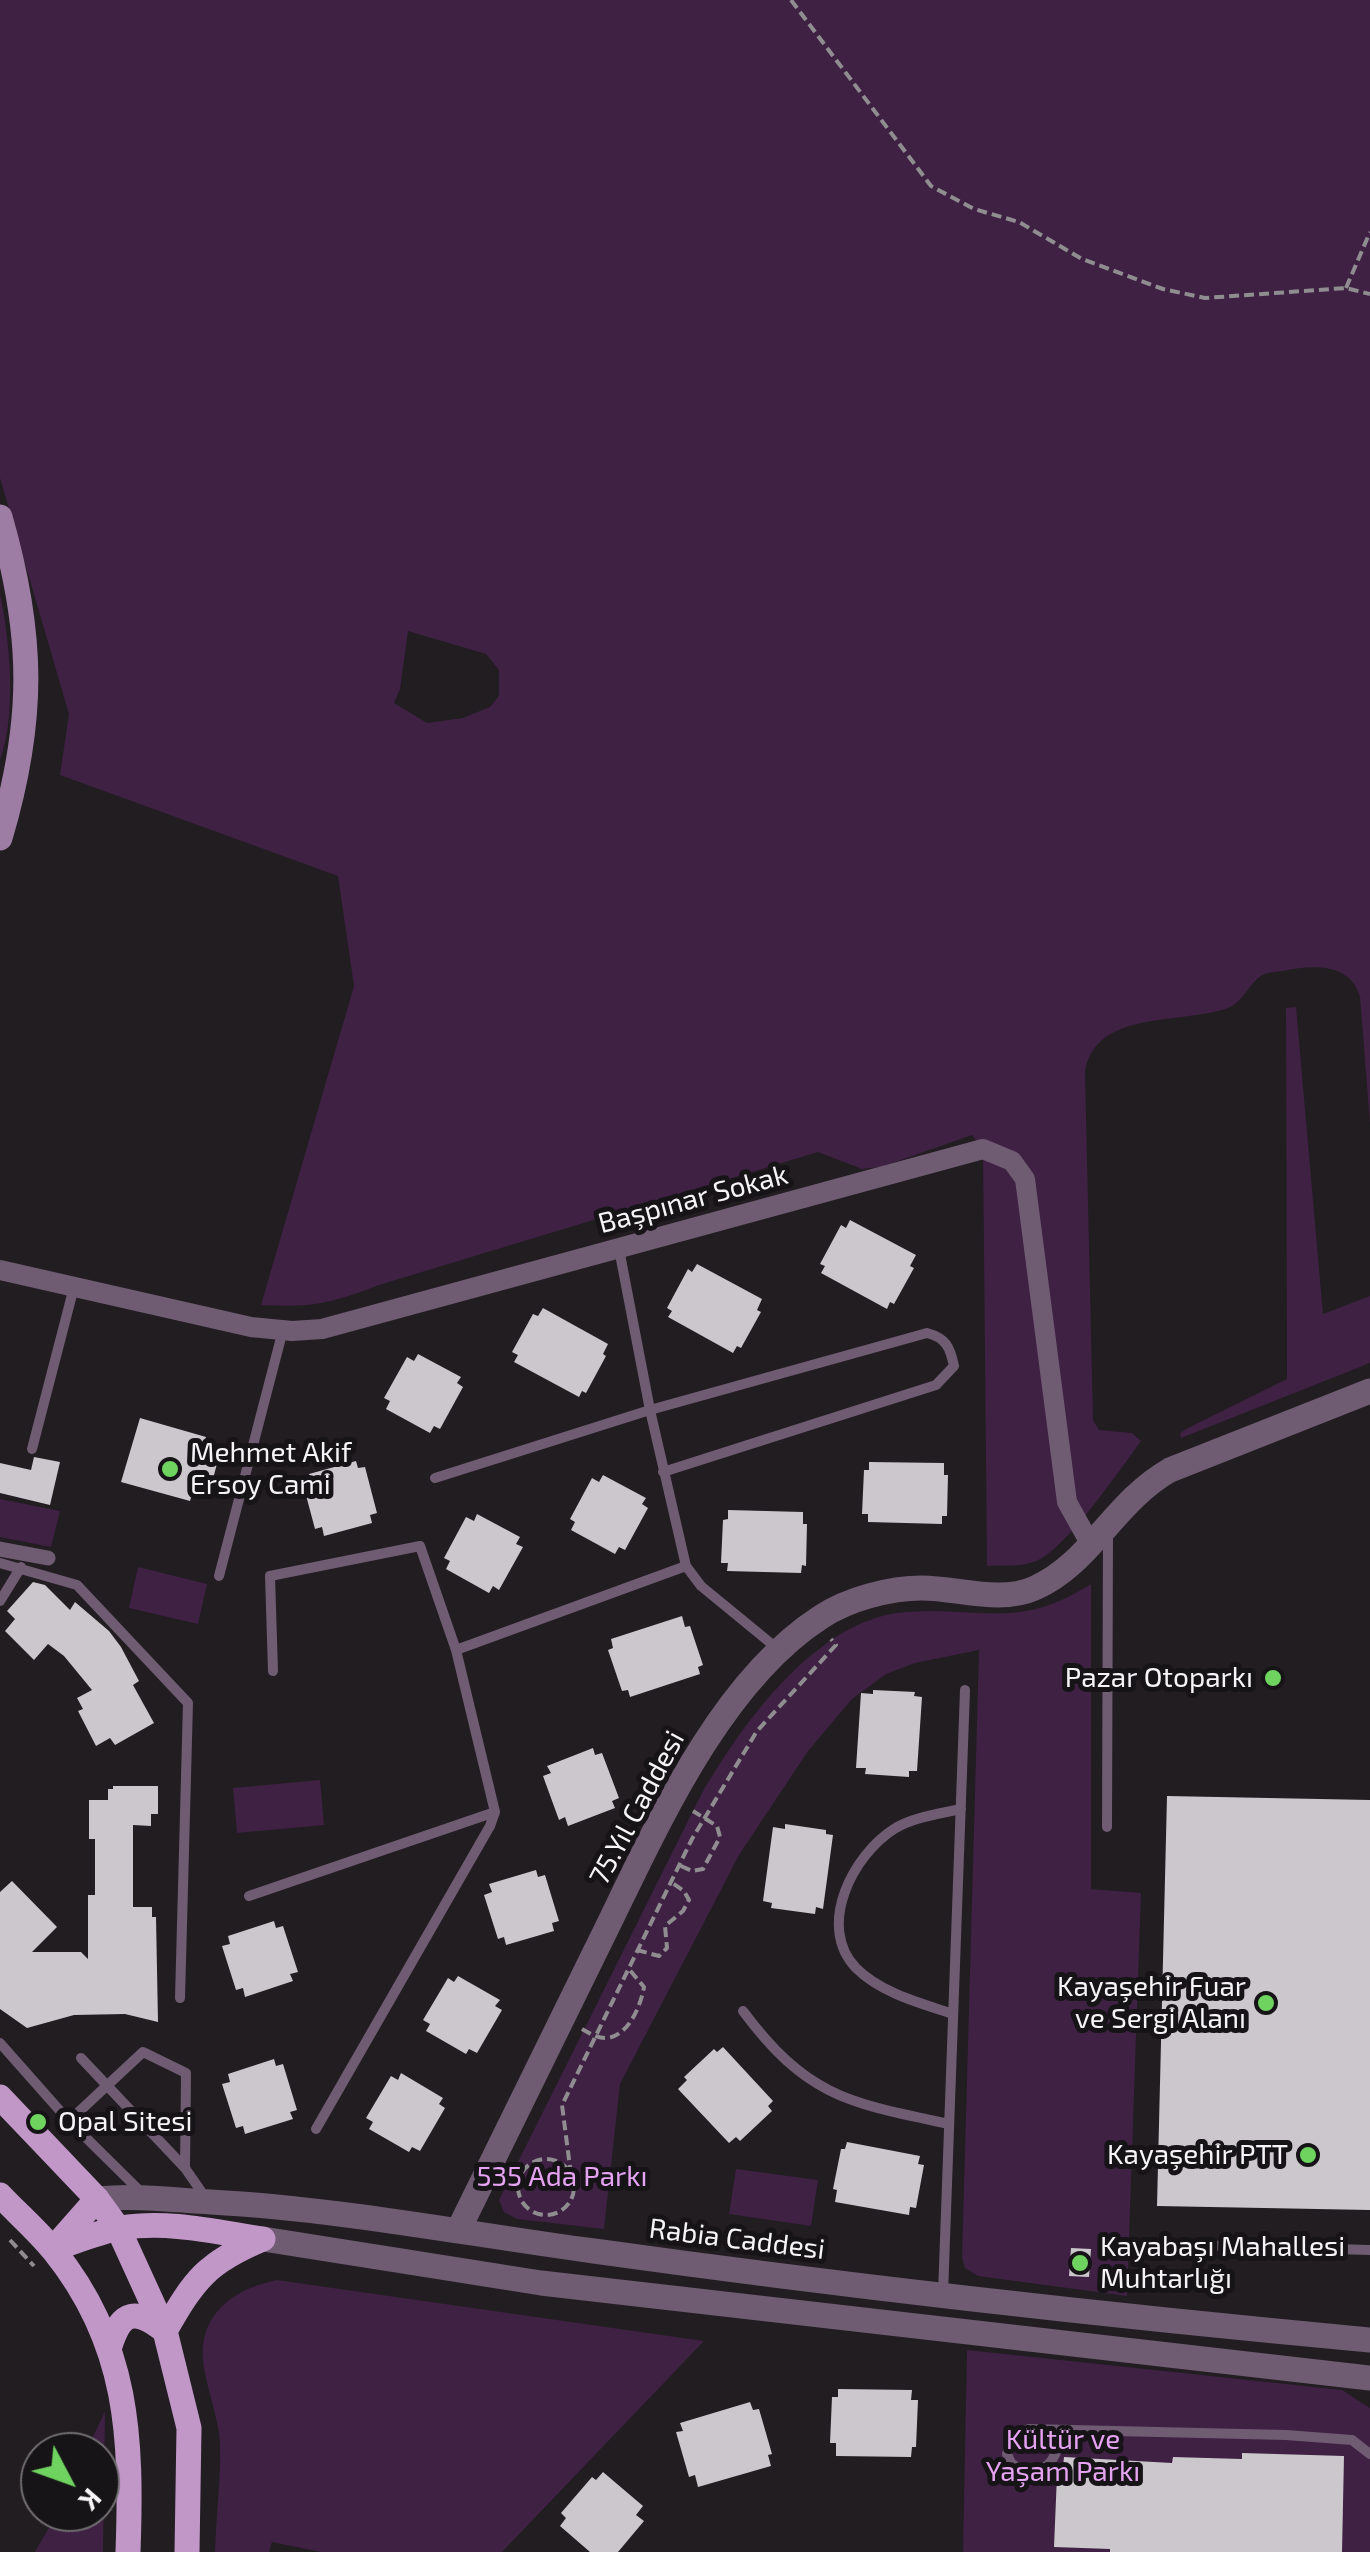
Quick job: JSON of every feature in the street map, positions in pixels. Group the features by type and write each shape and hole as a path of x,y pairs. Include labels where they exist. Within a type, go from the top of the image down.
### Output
{"main road":[{"path":"0,518 12,560 26,641 27,690 18,779 0,838"},
{"path":"0,2097 98,2199 118,2228 165,2331 189,2428 186,2552"},
{"path":"53,2249 98,2199"},
{"path":"3,2212 53,2249 84,2293 110,2346 130,2441 128,2552"},
{"path":"53,2249 118,2228 183,2227 263,2238"},
{"path":"165,2331 199,2276 226,2254 263,2238"},
{"path":"110,2346 116,2328 125,2318 146,2316 165,2331"}],"street":[{"name":"Başpınar Sokak","path":"0,1270 251,1327 322,1329 983,1149 1012,1161 1025,1179 1067,1502 1091,1545"},
{"name":"75.Yıl Caddesi","path":"458,2231 671,1799 712,1732 780,1651 815,1621 844,1605 890,1592 921,1588 992,1594 1024,1592 1051,1579 1091,1545 1146,1484 1170,1470 1370,1390"},
{"path":"0,1549 48,1558"},
{"name":"Rabia Caddesi","path":"98,2199 209,2202 366,2218 666,2262 1370,2340"},
{"path":"263,2238 541,2283 1370,2378"}],"lane":[{"path":"619,1248 662,1472 686,1566 701,1586 780,1651"},
{"path":"32,1449 74,1288"},
{"path":"220,1576 283,1330"},
{"path":"436,1478 650,1410 927,1333 940,1336 951,1349 954,1366 936,1384 662,1472"},
{"path":"1107,1827 1108,1523"},
{"path":"273,1672 270,1576 420,1546 456,1650 495,1812 316,2129"},
{"path":"0,1563 77,1585 188,1703 180,1998"},
{"path":"456,1650 686,1566"},
{"path":"0,1601 21,1567"},
{"path":"943,2295 965,1690"},
{"path":"953,2014 892,1992 872,1980 843,1949 838,1925 844,1895 856,1867 872,1845 897,1827 960,1809"},
{"path":"249,1896 495,1812"},
{"path":"743,2011 778,2056 812,2083 870,2106 949,2124"},
{"path":"0,2043 69,2121 148,2198"},
{"path":"69,2121 143,2052 186,2073 186,2168"},
{"path":"81,2058 186,2168 209,2202"},
{"path":"1153,2244 1370,2250"},
{"path":"1065,2431 1052,2462 1042,2472 1026,2474 1011,2464 1007,2454 1018,2435 1029,2429 1352,2440 1370,2454"}],"path":[{"path":"791,0 931,186 974,209 1019,222 1082,259 1164,289 1205,298 1346,288 1370,294"},
{"path":"1346,288 1370,232"},
{"path":"571,2174 564,2164 552,2159 532,2162 518,2183 522,2202 536,2213 555,2213 563,2209 573,2193 571,2174 562,2104 704,1816 757,1731 836,1644 815,1621"},
{"path":"671,1799 704,1816 720,1831 707,1865 698,1872 679,1865"},
{"path":"637,1950 659,1956 667,1948 665,1926 683,1911 689,1900 671,1882"},
{"path":"562,2018 596,2036 607,2038 622,2031 641,2001 644,1987 628,1968"},
{"path":"3,2212 40,2273"}],"green space":[{"path":"0,0 1370,0 1370,1124 1360,997 1348,977 1329,969 1266,974 1228,1008 1122,1029 1105,1038 1092,1052 1085,1072 1093,1420 1099,1430 1132,1433 1141,1441 1067,1536 1042,1558 1022,1565 987,1566 983,1149 972,1135 881,1167 862,1169 818,1152 334,1300 294,1306 261,1305 354,986 338,876 60,775 69,714 0,478","holes":["408,631 486,654 499,670 499,696 490,707 463,718 427,723 394,703 400,689"]},
{"path":"0,594 7,634 10,700 0,760"},
{"path":"1296,1007 1323,1314 1370,1296 1370,1363 1181,1438 1180,1433 1188,1428 1287,1379 1286,1008"},
{"path":"0,1499 60,1511 51,1547 0,1537"},
{"path":"138,1567 207,1584 198,1624 129,1608"},
{"name":"535 Ada Parkı","path":"1091,1584 1091,1889 1141,1893 1127,2296 978,2276 965,2268 962,2258 979,1650 915,1663 886,1674 852,1699 808,1751 739,1855 620,2084 604,2229 517,2219 504,2212 499,2200 701,1795 737,1738 785,1680 842,1633 873,1619 906,1612 1021,1612 1066,1598"},
{"path":"320,1780 324,1825 237,1833 233,1788"},
{"path":"736,2169 818,2180 811,2226 729,2214"},
{"path":"277,2280 704,2341 502,2552 321,2552 272,2542 269,2552 215,2552 220,2444 204,2369 206,2332 228,2301 239,2293"},
{"name":"Kültür ve Yaşam Parkı","path":"967,2350 1342,2390 1370,2408 1370,2552 963,2552"},
{"path":"105,2411 105,2432 95,2432"},
{"path":"46,2532 103,2532 103,2552 35,2552"}],"building":[{"path":"850,1220 916,1255 910,1266 914,1268 894,1304 890,1302 887,1309 821,1273 825,1266 820,1264 841,1225 846,1228"},
{"path":"697,1264 762,1299 757,1310 761,1312 741,1348 737,1346 733,1353 668,1317 672,1311 667,1308 688,1269 692,1272"},
{"path":"543,1308 608,1344 603,1354 606,1356 586,1393 582,1391 579,1397 514,1362 518,1355 512,1352 533,1314 538,1316"},
{"path":"418,1354 461,1377 457,1383 463,1387 440,1429 434,1426 430,1433 386,1409 390,1401 384,1398 407,1357 414,1361"},
{"name":"Mehmet Akif Ersoy Cami","path":"140,1418 206,1437 202,1451 219,1456 208,1498 192,1494 190,1501 121,1482"},
{"path":"34,1457 60,1462 50,1505 0,1493 0,1463 31,1470"},
{"path":"356,1461 358,1468 365,1467 377,1513 370,1515 372,1523 324,1536 322,1527 315,1529 303,1484 311,1482 309,1474"},
{"path":"869,1462 944,1463 944,1475 948,1475 947,1516 942,1516 942,1524 868,1522 868,1514 862,1514 864,1470 869,1470"},
{"path":"603,1475 646,1498 642,1504 648,1508 625,1550 619,1547 615,1554 571,1530 575,1522 570,1519 592,1478 599,1482"},
{"path":"728,1510 803,1512 803,1524 807,1524 806,1566 802,1565 801,1573 727,1571 728,1563 721,1563 723,1520 728,1519"},
{"path":"477,1514 520,1537 516,1544 523,1547 499,1590 493,1586 489,1593 446,1569 450,1561 444,1558 466,1517 474,1521"},
{"path":"33,1582 45,1585 70,1610 75,1602 109,1631 139,1681 133,1685 154,1723 115,1745 110,1738 96,1746 78,1711 83,1709 77,1698 92,1690 64,1656 48,1644 34,1660 5,1631 15,1619 7,1611"},
{"path":"682,1616 685,1627 690,1626 703,1665 698,1667 700,1674 630,1697 628,1690 622,1691 608,1650 613,1648 611,1639"},
{"path":"873,1690 915,1692 914,1696 922,1697 917,1771 909,1771 909,1777 865,1774 866,1768 856,1768 861,1693 873,1694"},
{"path":"593,1748 595,1755 602,1753 619,1798 612,1801 615,1808 568,1826 565,1817 559,1820 543,1776 551,1773 547,1766"},
{"path":"158,1786 158,1814 151,1814 151,1826 133,1825 133,1907 152,1907 152,1917 156,1917 158,2022 125,2014 74,2015 27,2028 0,2009 0,1892 12,1881 57,1927 32,1952 81,1952 88,1959 88,1895 95,1895 95,1839 89,1839 89,1800 108,1800 108,1789"},
{"name":"Kayaşehir Fuar ve Sergi Alanı","path":"1167,1796 1370,1800 1370,2210 1157,2206"},
{"path":"785,1824 826,1830 826,1834 833,1835 823,1909 816,1907 815,1914 771,1908 772,1903 763,1901 773,1827 785,1829"},
{"path":"536,1870 538,1877 545,1875 559,1921 552,1923 554,1931 506,1945 504,1937 498,1939 484,1895 492,1892 489,1884"},
{"path":"274,1921 276,1928 283,1926 298,1972 290,1974 293,1981 245,1997 243,1988 236,1990 222,1946 230,1944 228,1936"},
{"path":"458,1976 500,2000 495,2006 502,2010 477,2053 469,2049 466,2054 426,2031 430,2024 423,2020 448,1978 454,1982"},
{"path":"723,2047 773,2101 768,2106 772,2111 740,2141 736,2137 729,2143 678,2089 687,2080 684,2077 714,2049 717,2052"},
{"path":"274,2059 276,2066 283,2064 297,2110 290,2112 293,2119 245,2134 243,2126 236,2128 222,2084 230,2082 228,2074"},
{"path":"401,2073 443,2098 439,2104 445,2108 420,2151 412,2147 409,2152 369,2129 373,2122 366,2118 391,2076 398,2080"},
{"path":"847,2142 920,2156 918,2164 924,2165 916,2208 910,2207 909,2215 835,2202 837,2190 833,2189 841,2149 845,2149"},
{"name":"Kayabaşı Mahallesi Muhtarlığı","path":"1071,2248 1091,2249 1089,2277 1069,2276"},
{"path":"838,2389 912,2390 911,2400 918,2400 916,2447 912,2447 911,2457 836,2456 836,2443 830,2443 832,2397 838,2397"},
{"path":"750,2402 753,2410 759,2409 772,2454 768,2455 771,2466 698,2487 695,2475 689,2477 676,2432 683,2431 680,2423"},
{"path":"1242,2453 1344,2456 1342,2552 1110,2552 1054,2547 1057,2475 1062,2476 1064,2457 1172,2463 1173,2457 1242,2459"},
{"path":"603,2472 643,2506 636,2515 644,2521 618,2552 590,2552 560,2526 566,2518 561,2513 592,2477 596,2480"}],"place":[{"name":"Mehmet Akif Ersoy Cami","path":"170,1469"},
{"name":"Pazar Otoparkı","path":"1273,1678"},
{"name":"Kayaşehir Fuar ve Sergi Alanı","path":"1266,2003"},
{"name":"Opal Sitesi","path":"38,2122"},
{"name":"Kayaşehir PTT","path":"1308,2155"},
{"name":"Kayabaşı Mahallesi Muhtarlığı","path":"1080,2263"}]}
